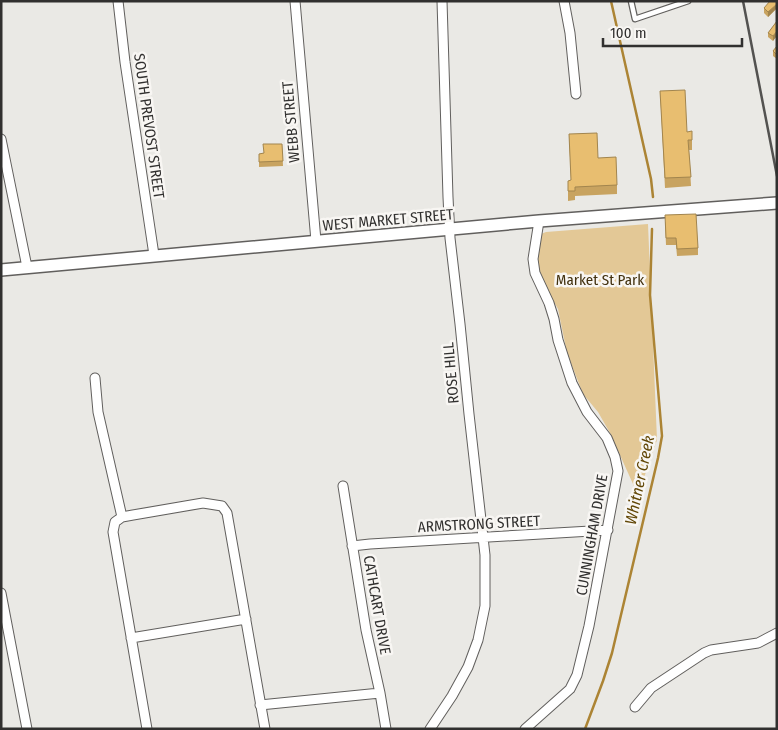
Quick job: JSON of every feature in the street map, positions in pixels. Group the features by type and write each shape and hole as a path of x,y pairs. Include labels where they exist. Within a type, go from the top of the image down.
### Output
{"street":[{"name":"SOUTH PREVOST STREET","path":"118,1 125,62 154,256"},
{"name":"WEBB STREET","path":"295,1 316,241"},
{"name":"ROSE HILL","path":"430,729 452,696 468,667 478,640 485,606 485,555 450,229 442,1"},
{"path":"564,1 570,33 576,94"},
{"path":"1,139 27,267"},
{"name":"WEST MARKET STREET","path":"1,270 539,221 777,203"},
{"name":"CUNNINGHAM DRIVE","path":"525,729 570,689 577,675 589,626 618,470 615,457 606,438 587,412 572,383 558,340 549,303 535,273 533,259 539,221"},
{"path":"95,378 98,412 122,517"},
{"name":"CATHCART DRIVE","path":"343,486 366,630 386,729"},
{"path":"147,729 113,532 115,522 122,517 203,503 222,506 228,513 265,729"},
{"name":"ARMSTRONG STREET","path":"352,546 483,536 608,530"},
{"path":"1,593 27,729"},
{"path":"131,638 246,619"},
{"path":"635,706 651,688 704,653 711,650 758,643 777,633"},
{"path":"260,705 380,693"}],"lane":[{"path":"631,1 635,19 688,2"}],"green space":[{"name":"Market St Park","path":"648,224 657,440 638,495 610,433 598,412 583,394 567,353 558,309 538,271 537,255 541,234 546,232"}],"building":[{"path":"770,1 777,1 777,4 768,12 764,8"},
{"path":"777,21 777,31 773,36 768,33"},
{"path":"777,46 777,55 773,51"},
{"path":"685,90 687,132 692,131 692,140 688,140 691,177 665,178 660,91"},
{"path":"597,133 598,158 616,157 617,185 575,187 575,191 568,191 568,181 571,180 569,134"},
{"path":"263,144 282,144 283,161 259,162 259,154 264,153"},
{"path":"696,214 698,248 677,249 676,238 666,238 665,215"}],"waterway":[{"name":"Whitner Creek","path":"611,1 651,179 653,197"},
{"name":"Whitner Creek","path":"585,729 612,653 662,436 650,295 652,229"}],"railway":[{"path":"743,1 777,176"}]}
